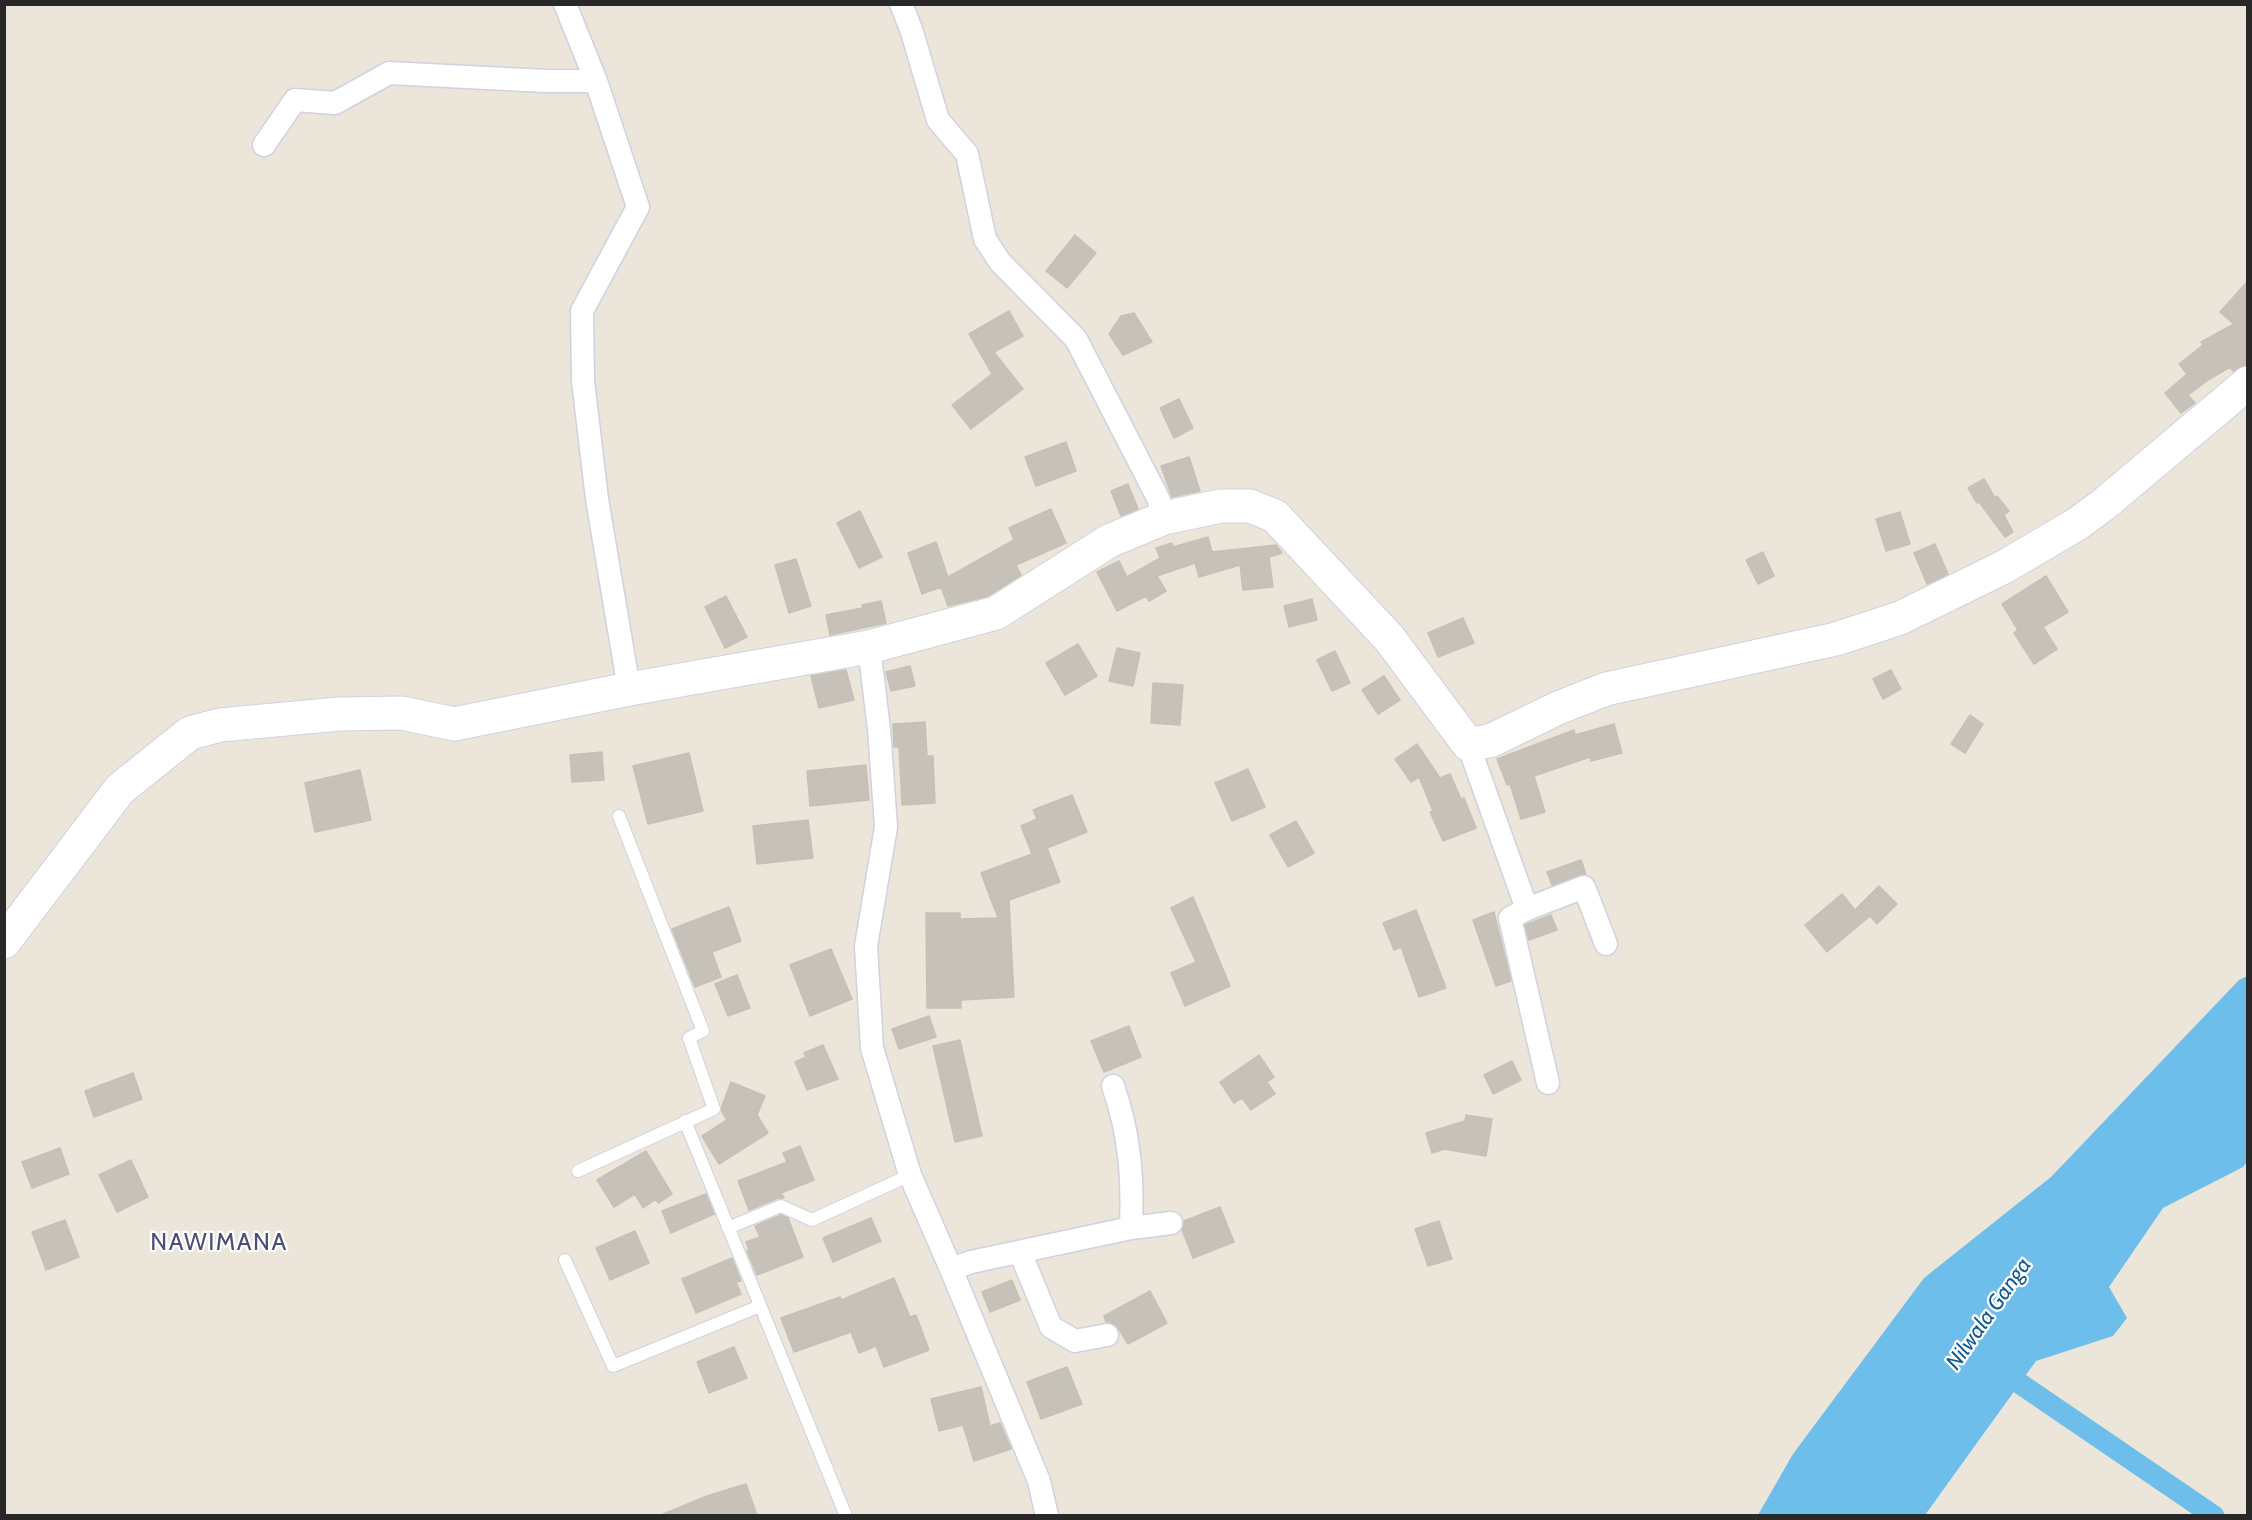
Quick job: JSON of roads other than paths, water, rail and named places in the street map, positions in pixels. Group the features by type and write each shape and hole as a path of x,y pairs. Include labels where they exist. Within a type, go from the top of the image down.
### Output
{"main road":[{"path":"4,942 120,789 190,733 220,724 339,714 402,713 454,724 629,689 869,647 996,613 1109,541 1164,518 1221,506 1250,506 1275,516 1389,638 1468,744 1490,741 1558,708 1618,686 1836,639 1900,618 2004,567 2077,524 2103,505 2247,383"}],"street":[{"path":"565,4 596,81 638,207 582,311 583,381 595,487 629,689"},
{"path":"901,4 912,29 938,120 967,154 985,239 1000,262 1076,339 1158,498 1164,518"},
{"path":"264,145 295,100 335,102 389,73 545,81 596,81"},
{"path":"869,647 879,729 886,827 866,946 872,1048 910,1175 1039,1481 1047,1515"},
{"path":"1468,744 1527,909"},
{"path":"1548,1083 1510,918 1584,887 1606,944"},
{"path":"1113,1086 1124,1118 1132,1172 1131,1228"},
{"path":"951,1269 970,1262 1131,1228 1171,1223"},
{"path":"1020,1252 1051,1328 1075,1341 1107,1335"}],"lane":[{"path":"578,1171 714,1109 689,1038 703,1031 619,816"},
{"path":"685,1121 846,1515"},
{"path":"728,1228 781,1206 812,1221 910,1175"},
{"path":"565,1260 613,1366 760,1306"}],"water":[{"name":"Nilwala Ganga","path":"2247,976 2247,1162 2243,1167 2163,1208 2109,1287 2127,1318 2113,1336 2036,1361 1925,1515 1758,1515 1793,1454 1924,1278 2051,1177 2239,980"}],"waterway":[{"path":"1997,1368 2214,1516"}],"district":[{"name":"NAWIMANA","path":"219,1243"}]}
